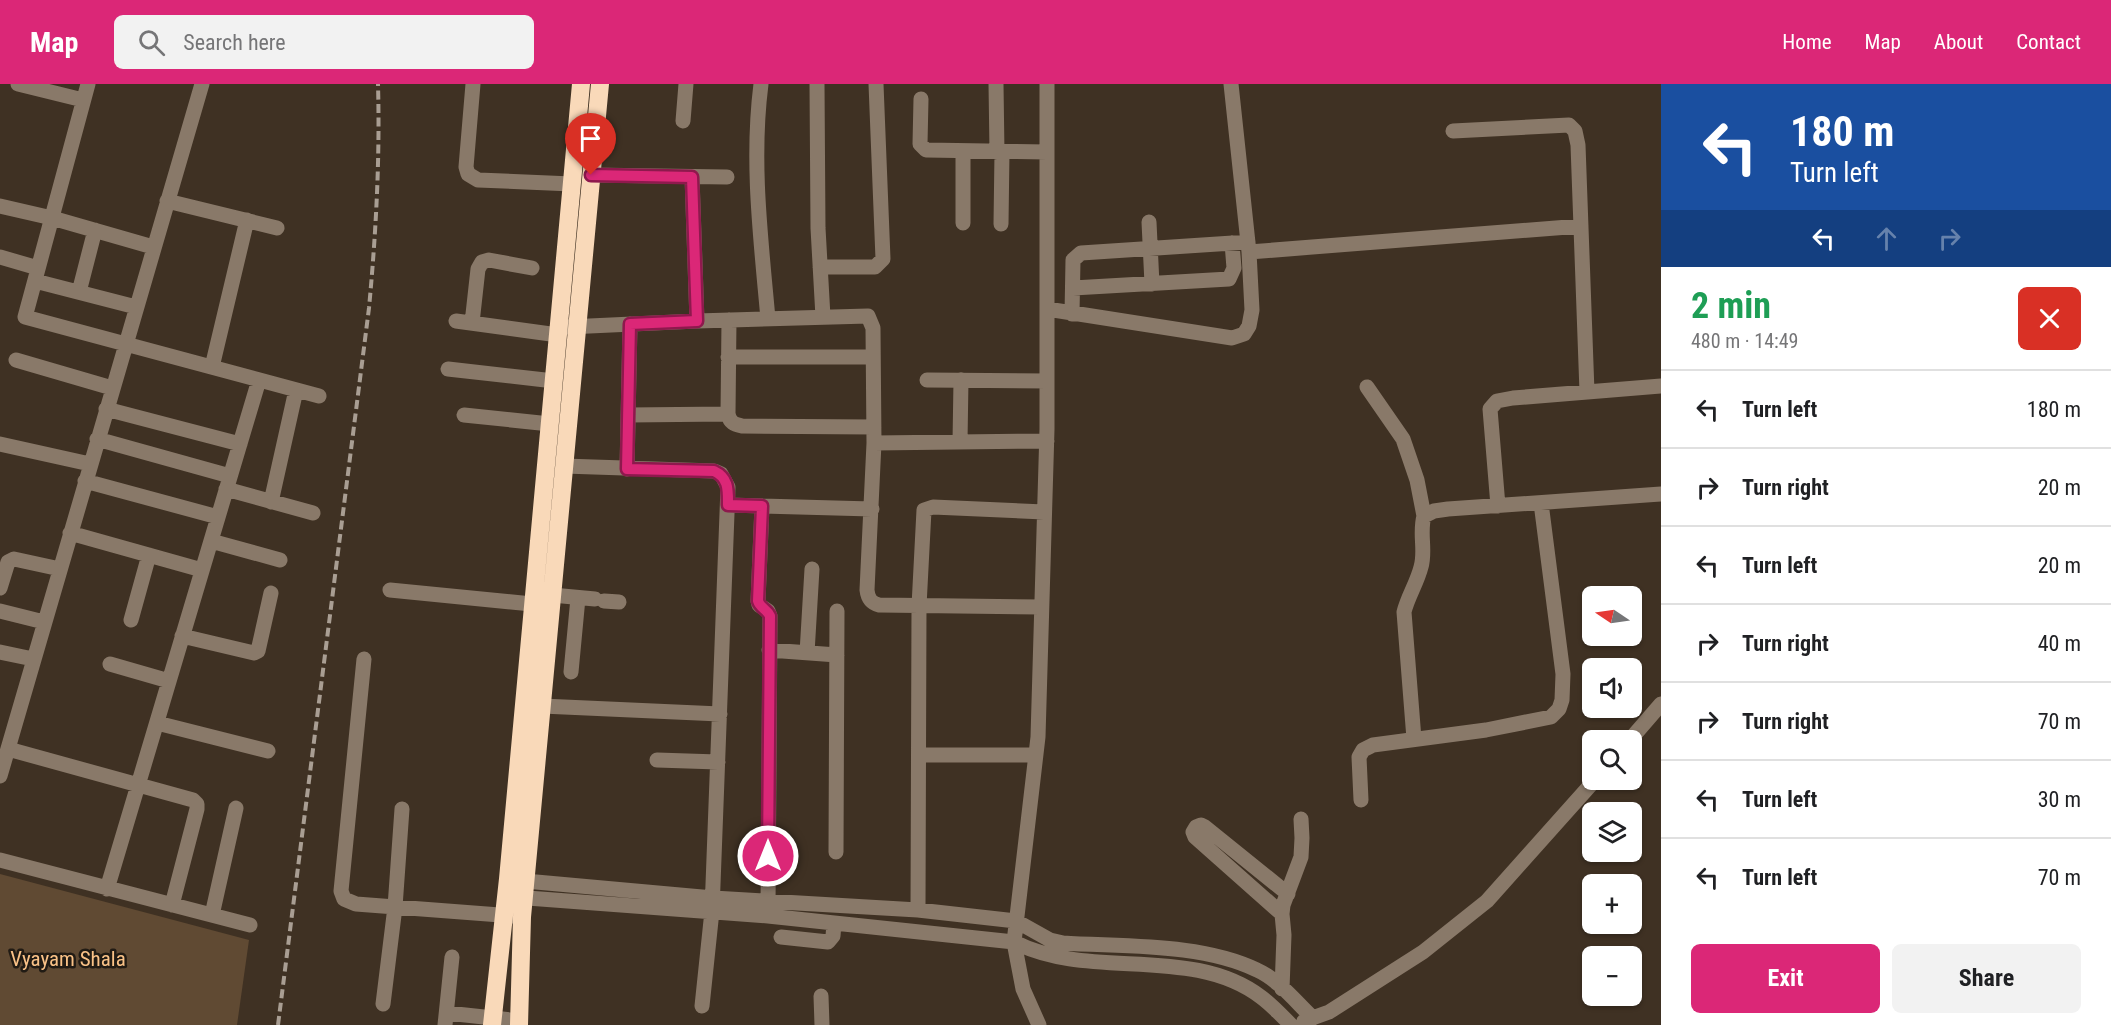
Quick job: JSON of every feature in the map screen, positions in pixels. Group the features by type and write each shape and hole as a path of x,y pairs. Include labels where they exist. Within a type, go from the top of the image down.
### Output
{"highway":[{"path":"519,1023 522,917 564,466 564,330 572,184 581,84"},
{"path":"494,1022 554,381 591,175 600,84"}],"street":[{"path":"18,84 83,100"},
{"path":"88,84 25,317 319,396"},
{"path":"0,776 202,84"},
{"path":"474,84 466,167 468,174 478,180 572,184"},
{"path":"683,121 686,84"},
{"path":"761,84 756,131 756,185 768,319"},
{"path":"817,84 823,317"},
{"path":"820,267 875,267 883,259 876,84"},
{"path":"996,84 1001,224"},
{"path":"1039,1025 1023,989 1014,942 1038,737 1047,441 1047,84"},
{"path":"1047,309 1232,338 1244,334 1249,326 1252,310 1232,84"},
{"path":"921,99 920,144 926,150 932,152 1047,152"},
{"path":"1453,131 1569,125 1575,131 1578,145 1587,392"},
{"path":"963,152 963,223"},
{"path":"591,175 727,177"},
{"path":"692,177 697,321"},
{"path":"167,201 277,228"},
{"path":"0,206 52,218 153,247"},
{"path":"212,367 247,220"},
{"path":"1149,222 1152,284"},
{"path":"1072,314 1073,260 1081,253 1232,243 1248,247 1581,226"},
{"path":"79,292 95,230"},
{"path":"1073,288 1229,279 1234,268 1232,243"},
{"path":"0,257 79,292 136,307"},
{"path":"472,323 478,269 482,262 489,260 532,268"},
{"path":"456,321 564,330 630,324 868,316 873,328 874,427 868,598 879,605 1041,607"},
{"path":"729,320 728,414 733,424 742,426 874,427"},
{"path":"627,469 630,324"},
{"path":"728,357 873,357"},
{"path":"16,360 112,388"},
{"path":"448,369 554,381"},
{"path":"107,889 259,380"},
{"path":"927,380 1047,381"},
{"path":"960,442 961,380"},
{"path":"1498,506 1490,409 1497,401 1661,386"},
{"path":"1367,387 1403,438 1417,480 1424,516 1421,526 1422,567 1408,597 1404,612 1414,739"},
{"path":"271,502 296,390"},
{"path":"106,409 240,444"},
{"path":"628,415 728,414"},
{"path":"464,415 550,424"},
{"path":"97,439 228,483 271,502 313,513"},
{"path":"874,443 1047,441"},
{"path":"0,444 90,464"},
{"path":"564,466 714,471 721,474 728,488 712,904 702,1006"},
{"path":"85,480 218,517"},
{"path":"1424,516 1434,511 1661,494"},
{"path":"1361,800 1359,757 1363,750 1373,745 1486,730 1551,717 1559,709 1562,700 1563,674 1540,503"},
{"path":"728,505 872,508"},
{"path":"762,506 758,601 770,616 768,908"},
{"path":"918,910 920,606 923,514 926,508 1044,512"},
{"path":"70,533 202,570"},
{"path":"211,541 280,560"},
{"path":"131,620 149,555"},
{"path":"0,588 8,562 14,559 60,569"},
{"path":"807,653 812,569"},
{"path":"390,590 533,604 578,598 606,601"},
{"path":"182,636 254,653 258,651 271,593"},
{"path":"571,672 578,598"},
{"path":"0,611 44,622"},
{"path":"836,852 837,611"},
{"path":"769,650 837,655"},
{"path":"0,652 33,660"},
{"path":"364,659 341,891 344,899 356,904 522,917"},
{"path":"110,664 169,681"},
{"path":"1639,730 1661,704"},
{"path":"542,706 720,714"},
{"path":"157,723 268,751"},
{"path":"8,749 186,798 197,804 172,905"},
{"path":"919,755 1035,755"},
{"path":"657,760 718,762"},
{"path":"768,908 834,923 1014,942 1041,954 1061,958 1193,969 1219,976 1245,987 1262,997 1292,1025 1329,1012 1423,952 1487,901 1586,790"},
{"path":"212,915 236,808"},
{"path":"383,1004 395,907 402,809"},
{"path":"1282,989 1284,935 1282,914 1301,857 1300,819"},
{"path":"1282,914 1195,837 1193,832 1196,826 1205,827 1288,894"},
{"path":"0,860 249,925"},
{"path":"507,887 768,908 918,910 1016,921 1050,940 1063,943 1193,951 1258,970 1313,1018"},
{"path":"781,937 828,942 833,936 834,923"},
{"path":"452,957 446,1019 519,1023"},
{"path":"821,996 822,1025"}],"green space":[{"name":"Vyayam Shala","path":"0,874 249,940 237,1025 0,1025"}],"railway":[{"path":"278,1025 369,308 377,196 378,84"}],"route":[{"path":"591,175 692,177 697,321 630,324 627,469 714,471 721,474 725,480 728,488 728,505 762,506 758,601 770,616 768,856"}]}
